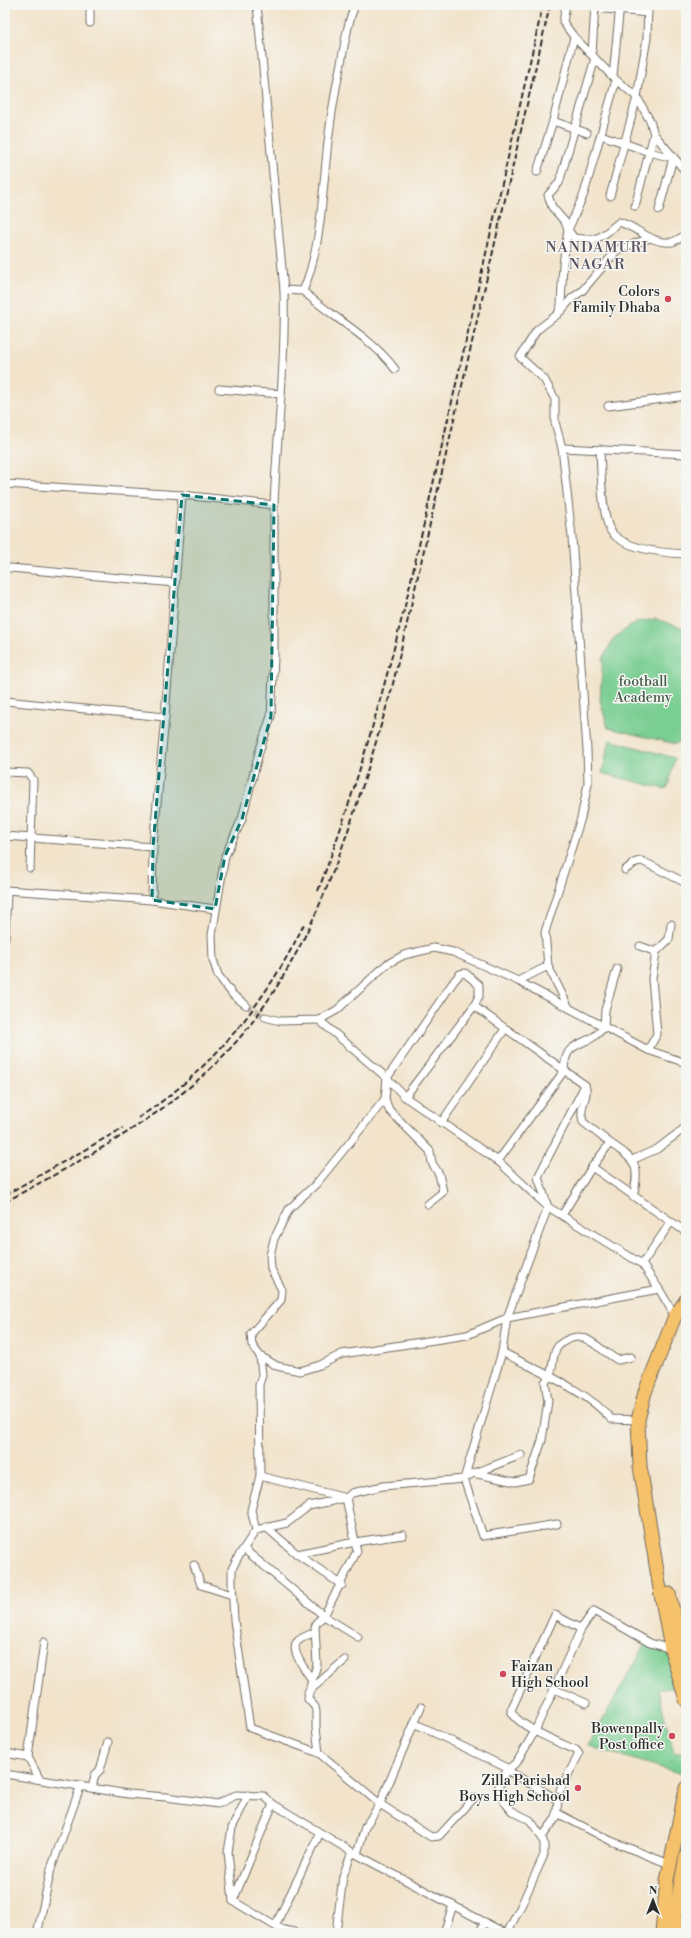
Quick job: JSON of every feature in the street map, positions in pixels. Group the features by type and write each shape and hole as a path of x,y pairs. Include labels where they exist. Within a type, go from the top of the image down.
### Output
{"highway":[{"path":"686,1300 676,1331 647,1406 646,1428 652,1507 671,1602 686,1666"},
{"path":"681,1315 645,1392 638,1420 640,1466 671,1649 686,1700"},
{"path":"662,1933 678,1820 686,1788"},
{"path":"675,1933 678,1894 685,1864"},
{"path":"678,1894 686,1914"}],"street":[{"path":"90,5 90,23"},
{"path":"246,1005 233,994 218,975 213,960 212,935 215,909 225,856 242,819 259,752 271,716 274,658 274,504 286,334 284,290 257,5"},
{"path":"304,291 311,273 321,223 325,170 337,82 350,18 355,5"},
{"path":"566,5 563,22 574,38 637,97 650,121 654,134 686,172"},
{"path":"610,196 637,97 647,38 648,5"},
{"path":"648,13 620,8 595,7 593,56 575,128 559,183 548,195 552,207 565,222 568,230 574,238 585,240 602,237 619,222 629,224 650,238 671,242 686,234"},
{"path":"558,314 561,305 563,264 568,230 584,194 615,78 620,8"},
{"path":"537,172 553,121 574,38"},
{"path":"553,121 586,133"},
{"path":"635,206 654,134"},
{"path":"601,135 649,152 673,158"},
{"path":"659,210 673,158"},
{"path":"569,1008 548,966 545,932 555,894 574,844 588,784 572,537 562,448 555,422 555,399 544,379 520,356 537,330 558,314 572,298 582,291 617,250 650,238"},
{"path":"284,290 304,291 318,304 364,337 387,359 395,370"},
{"path":"219,389 281,394"},
{"path":"608,406 686,396"},
{"path":"562,448 686,454"},
{"path":"600,449 603,499 612,533 624,543 665,553 686,554"},
{"path":"5,484 274,504"},
{"path":"152,900 153,847 182,496"},
{"path":"10,568 175,583"},
{"path":"5,701 164,717"},
{"path":"5,772 28,773 33,780 30,868"},
{"path":"5,836 153,847"},
{"path":"625,870 636,862 642,861 686,883"},
{"path":"5,937 6,890 152,900 215,909"},
{"path":"648,1050 657,1034 652,979 656,952 669,939 671,924"},
{"path":"640,946 656,952"},
{"path":"265,1017 280,1021 319,1020 337,1010 387,964 404,955 434,948 453,952 518,981 648,1050 686,1063"},
{"path":"518,981 548,966"},
{"path":"498,1161 564,1071 564,1059 575,1044 593,1037 604,1027 606,1010 617,969"},
{"path":"405,1097 474,1006 479,996 479,985 476,981 462,973 454,980 387,1078 385,1098 388,1110 430,1150 432,1163 439,1174 443,1192 428,1204"},
{"path":"474,1006 585,1085 586,1094 580,1109 583,1122 630,1156 637,1175 633,1197"},
{"path":"319,1020 387,1078 405,1097 498,1161 548,1207 642,1264 659,1289 681,1315"},
{"path":"441,1123 505,1029"},
{"path":"557,1524 483,1536 464,1479 502,1352 507,1318 548,1207 538,1177 585,1085"},
{"path":"385,1098 316,1184 289,1209 274,1239 270,1255 271,1269 282,1290 281,1300 251,1334 252,1344 260,1356 277,1366 300,1371 320,1365 342,1354 467,1335 507,1318 659,1289"},
{"path":"632,1160 657,1149 686,1127"},
{"path":"562,1215 592,1167 610,1143"},
{"path":"592,1167 633,1197 686,1232"},
{"path":"642,1264 671,1222"},
{"path":"474,1473 515,1482 529,1479 542,1440 548,1401 545,1382 549,1377 555,1348 564,1340 575,1336 584,1337 606,1354 618,1360 631,1357"},
{"path":"502,1352 576,1390 606,1412 611,1419 638,1420"},
{"path":"256,1530 252,1510 260,1476 259,1385 262,1375 260,1356"},
{"path":"474,1798 439,1836 431,1837 380,1804 319,1753 250,1728 234,1620 232,1569 256,1530 288,1523 309,1506 346,1498 352,1493 383,1486 464,1479 474,1473 521,1455"},
{"path":"260,1476 346,1498"},
{"path":"319,1753 315,1707 308,1699 308,1692 317,1665 318,1656 315,1632 317,1622 324,1616 342,1585 358,1551 346,1498"},
{"path":"266,1527 297,1554 342,1585"},
{"path":"297,1554 356,1542 403,1535"},
{"path":"244,1549 324,1616 358,1637"},
{"path":"194,1565 201,1585 232,1595"},
{"path":"5,1774 39,1778 128,1794 166,1797 218,1804 236,1795 264,1796 273,1804 354,1853 506,1933 521,1906 544,1854 542,1837 530,1820 512,1811 502,1799 498,1789 508,1769 517,1762 535,1731 581,1629 594,1611 650,1643 671,1649"},
{"path":"560,1790 579,1754 576,1750 535,1731 514,1716 511,1710 555,1615 581,1629"},
{"path":"312,1680 294,1648 297,1642 315,1632"},
{"path":"39,1778 28,1757 44,1642"},
{"path":"308,1692 345,1660"},
{"path":"554,1689 586,1703"},
{"path":"336,1933 343,1876 365,1828 380,1804 421,1707"},
{"path":"414,1723 508,1769 558,1800 557,1814 549,1829 542,1837"},
{"path":"92,1788 95,1774 100,1770 108,1742"},
{"path":"5,1753 28,1757"},
{"path":"38,1930 51,1869 81,1785"},
{"path":"233,1901 228,1852 232,1828 248,1795"},
{"path":"233,1901 273,1804"},
{"path":"557,1814 611,1841 671,1865 685,1864"},
{"path":"275,1926 320,1833"},
{"path":"233,1901 275,1926 284,1930 300,1933"},
{"path":"444,1933 453,1905"},
{"path":"479,1933 485,1922"}],"highlighted area":[{"path":"182,495 274,505 271,716 242,819 225,856 215,909 152,900 153,847"}],"green space":[{"name":"football Academy","path":"656,619 686,629 686,738 676,744 608,728 600,700 603,658 614,638 636,622"},
{"path":"610,740 675,758 668,787 664,789 602,773"},
{"path":"645,1645 669,1652 677,1687 658,1690 674,1754 686,1752 686,1775 588,1746"}],"tunnel":[{"path":"246,1005 265,1017"}],"railway":[{"path":"318,891 366,748 406,602 543,5"},
{"path":"5,1202 130,1131 154,1115 199,1079 238,1040 271,996 298,949 322,898 360,793 392,688 550,5"},
{"path":"138,1118 190,1079 235,1032 274,979 305,922"},
{"path":"5,1195 123,1128"}],"place":[{"name":"Colors Family Dhaba","path":"668,299"},
{"name":"Faizan High School","path":"503,1674"},
{"name":"Bowenpally Post office","path":"672,1736"},
{"name":"Zilla Parishad Boys High School","path":"578,1788"}],"district":[{"name":"NANDAMURI NAGAR","path":"597,256"}]}
